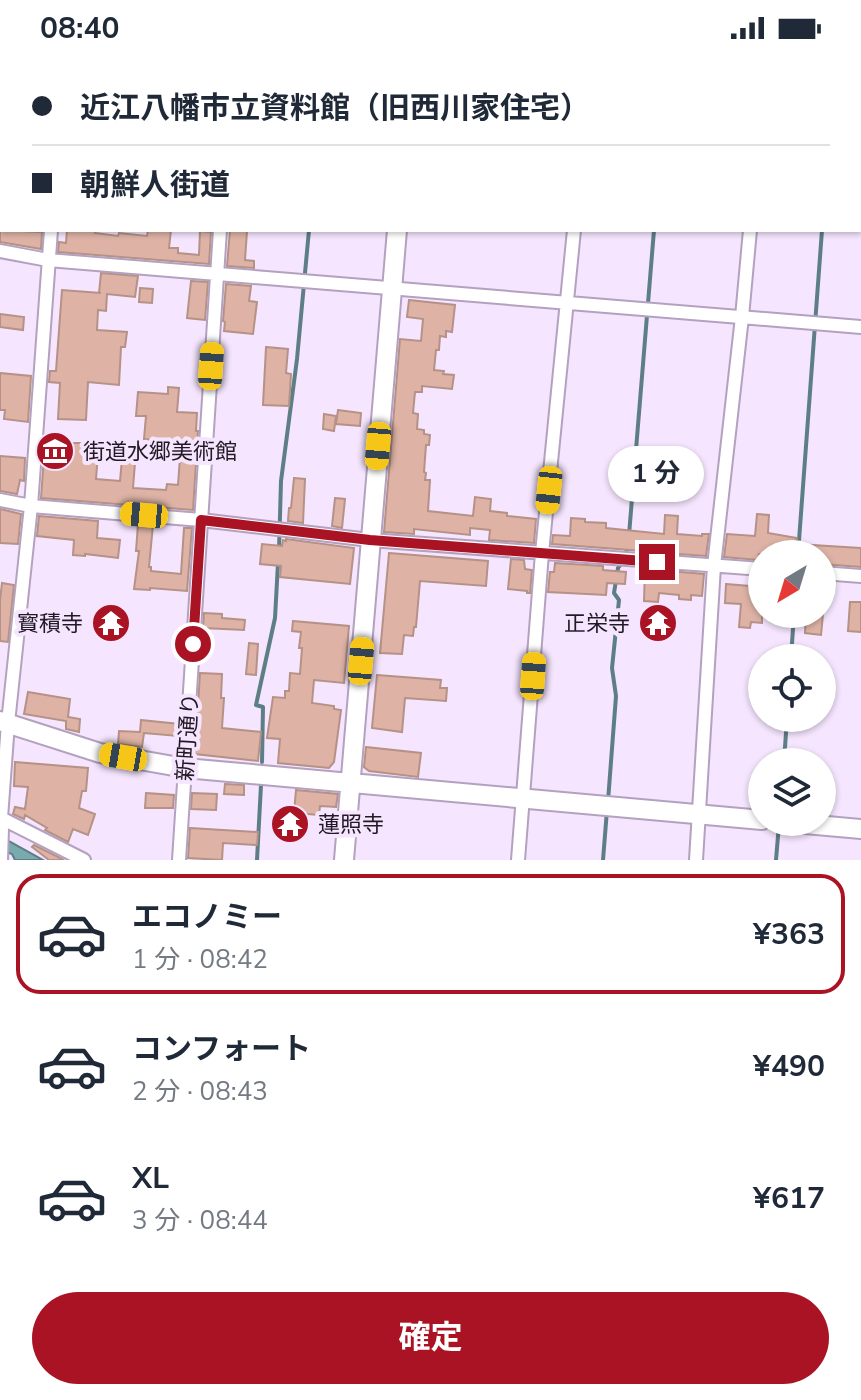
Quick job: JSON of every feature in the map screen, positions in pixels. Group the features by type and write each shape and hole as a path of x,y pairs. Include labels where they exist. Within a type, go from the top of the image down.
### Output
{"street":[{"path":"1,860 4,722 31,506 51,232"},
{"name":"新町通り","path":"179,860 220,232"},
{"path":"344,860 397,232"},
{"path":"518,860 542,553 574,232"},
{"path":"696,860 714,566 750,232"},
{"path":"0,251 48,260 861,327"},
{"path":"0,500 31,506 201,520 370,540 748,568"},
{"path":"836,574 861,576"},
{"path":"4,722 100,753 185,768 748,819"},
{"path":"2,823 84,860"},
{"path":"836,827 861,829"}],"shaded area":[{"path":"0,836 43,860 15,860 12,854 0,850"}],"building":[{"path":"0,232 42,232 41,249 0,242"},
{"path":"67,232 147,236 148,232 171,232 169,248 178,248 178,253 199,255 200,232 211,232 209,264 58,252 59,242 66,243"},
{"path":"230,232 247,232 245,260 254,261 254,268 227,266"},
{"path":"101,273 138,276 135,297 107,294 106,311 98,310 97,330 127,332 125,347 121,347 119,385 88,382 86,420 58,419 60,383 49,382 50,371 56,371 62,290 99,293"},
{"path":"191,281 208,282 205,320 187,318"},
{"path":"226,284 251,286 249,301 257,302 253,334 224,331"},
{"path":"140,288 153,289 152,303 139,302"},
{"path":"409,300 455,305 452,332 446,331 446,337 440,336 434,370 454,375 452,389 422,386 422,392 415,392 413,413 418,414 417,429 430,435 424,472 425,480 430,480 428,511 473,516 475,497 491,499 490,511 536,519 534,543 489,540 490,530 470,528 470,535 414,529 414,534 384,532 400,339 421,341 423,319 407,317"},
{"path":"0,314 24,317 23,330 0,327"},
{"path":"266,347 288,349 286,373 291,374 289,406 263,405"},
{"path":"0,373 31,376 28,422 4,419 5,410 0,410"},
{"path":"168,387 179,388 177,412 197,413 193,510 41,498 45,443 82,443 82,452 98,453 96,479 120,481 123,448 136,450 133,488 166,490 167,484 178,485 181,443 144,439 146,416 136,416 138,392 168,394"},
{"path":"338,410 361,413 360,426 336,424"},
{"path":"324,414 336,416 334,431 323,429"},
{"path":"0,456 25,458 24,481 20,480 17,494 0,491"},
{"path":"294,478 305,479 303,523 288,521"},
{"path":"335,498 345,499 342,528 332,526"},
{"path":"0,509 21,514 18,544 0,543"},
{"path":"757,514 769,515 768,533 797,538 748,540 748,559 724,557 727,534 755,536"},
{"path":"665,515 678,516 677,534 709,534 706,556 678,554 678,547 657,546 656,552 552,544 553,535 570,536 571,518 606,523 606,528 664,534"},
{"path":"39,516 98,521 97,538 120,540 118,558 73,555 74,540 37,536"},
{"path":"138,524 153,525 151,571 181,574 184,528 192,528 187,591 134,589 139,551 136,551"},
{"path":"286,539 354,548 350,584 280,577 281,566 260,564 262,544 282,546"},
{"path":"836,546 861,548 861,567 836,565"},
{"path":"389,553 488,561 486,586 420,581 413,636 404,635 402,654 380,653"},
{"path":"511,559 524,560 525,569 532,570 530,593 508,589"},
{"path":"555,563 603,566 603,570 626,572 625,584 607,583 606,595 548,592 550,572 554,572"},
{"path":"645,569 704,574 702,596 691,595 691,600 659,593 658,602 644,601"},
{"path":"2,583 14,585 8,642 0,641"},
{"path":"726,584 748,586 748,628 739,627 741,604 725,603"},
{"path":"850,602 861,602 861,632 848,631"},
{"path":"204,613 245,620 244,630 203,628"},
{"path":"293,621 349,626 344,683 314,680 312,703 341,710 334,762 329,768 278,763 280,739 267,738 273,697 285,698 285,691 289,691 290,673 300,674 301,632 292,631"},
{"path":"805,628 822,628 821,635 805,633"},
{"path":"249,643 258,644 256,675 246,674"},
{"path":"200,673 222,674 222,728 261,732 258,761 195,754"},
{"path":"377,675 441,680 440,688 447,688 446,701 405,698 402,732 372,728"},
{"path":"28,692 70,699 68,717 80,719 79,732 66,729 66,721 24,714"},
{"path":"141,720 179,724 178,736 144,733 142,747 118,744 119,731 140,732"},
{"path":"366,747 421,753 418,777 369,771 364,767"},
{"path":"15,762 88,768 86,791 82,791 79,808 95,814 88,835 73,829 68,842 25,815 24,819 13,814 15,807 25,809 28,787 14,786"},
{"path":"225,784 244,785 244,795 224,794"},
{"path":"296,790 338,794 336,807 320,806 319,815 294,813"},
{"path":"146,793 174,795 173,808 145,808"},
{"path":"192,793 217,794 216,810 191,809"},
{"path":"190,828 258,832 257,845 223,843 222,860 188,858"},
{"path":"34,845 64,860 49,860 32,847"}],"waterway":[{"path":"279,550 281,481 309,232"},
{"path":"629,535 654,232"},
{"path":"799,540 822,232"},
{"path":"608,801 616,696 612,668 619,600 614,593 618,568 626,557 627,547"},
{"path":"262,762 263,707 256,705 275,618 278,563"},
{"path":"792,644 793,628"},
{"path":"785,748 786,732"},
{"path":"257,860 261,785"},
{"path":"603,860 607,810"},
{"path":"776,860 778,836"}],"place":[{"name":"街道水郷美術館","path":"55,451"},
{"name":"寳積寺","path":"111,623"},
{"name":"正栄寺","path":"658,623"},
{"name":"蓮照寺","path":"290,824"}],"route":[{"path":"193,644 201,520 370,540 657,562"}]}
